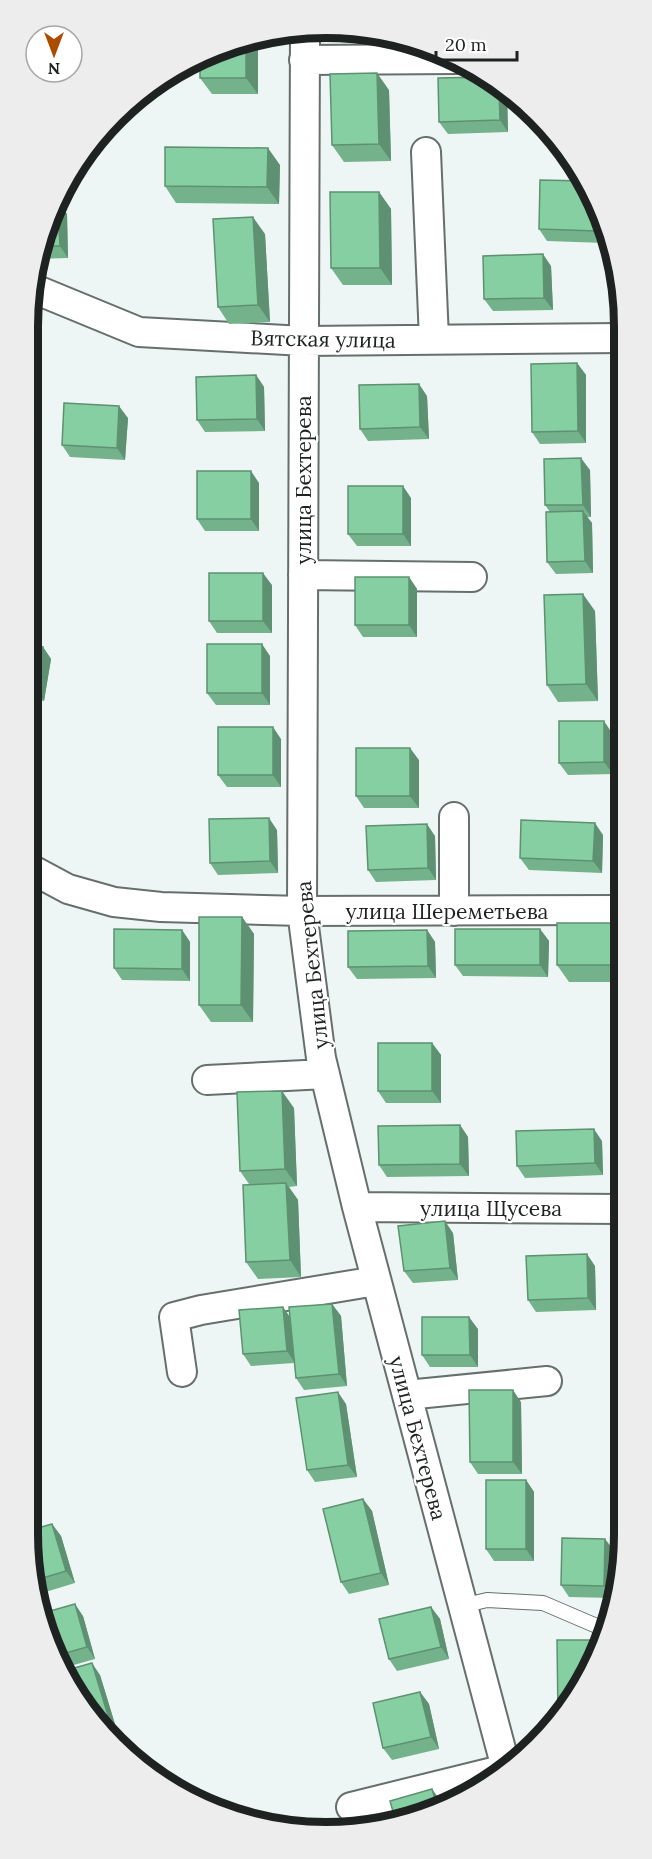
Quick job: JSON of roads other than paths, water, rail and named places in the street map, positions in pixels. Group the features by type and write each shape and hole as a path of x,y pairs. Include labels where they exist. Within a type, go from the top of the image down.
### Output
{"street":[{"name":"улица Бехтерева","path":"304,38 302,911 325,1074 376,1281 503,1761"},
{"path":"304,60 436,59"},
{"path":"426,152 434,339"},
{"name":"Вятская улица","path":"40,291 139,332 304,341 614,338"},
{"path":"303,574 471,577"},
{"path":"454,817 454,911"},
{"name":"улица Шереметьева","path":"38,873 68,889 114,902 161,907 302,911 614,910"},
{"path":"207,1080 325,1074"},
{"name":"улица Щусева","path":"357,1207 614,1209"},
{"path":"182,1372 174,1317 201,1310 376,1281"},
{"path":"407,1395 547,1381"},
{"path":"351,1807 484,1774"}],"lane":[{"path":"462,1606 487,1600 543,1603 599,1627"}]}
